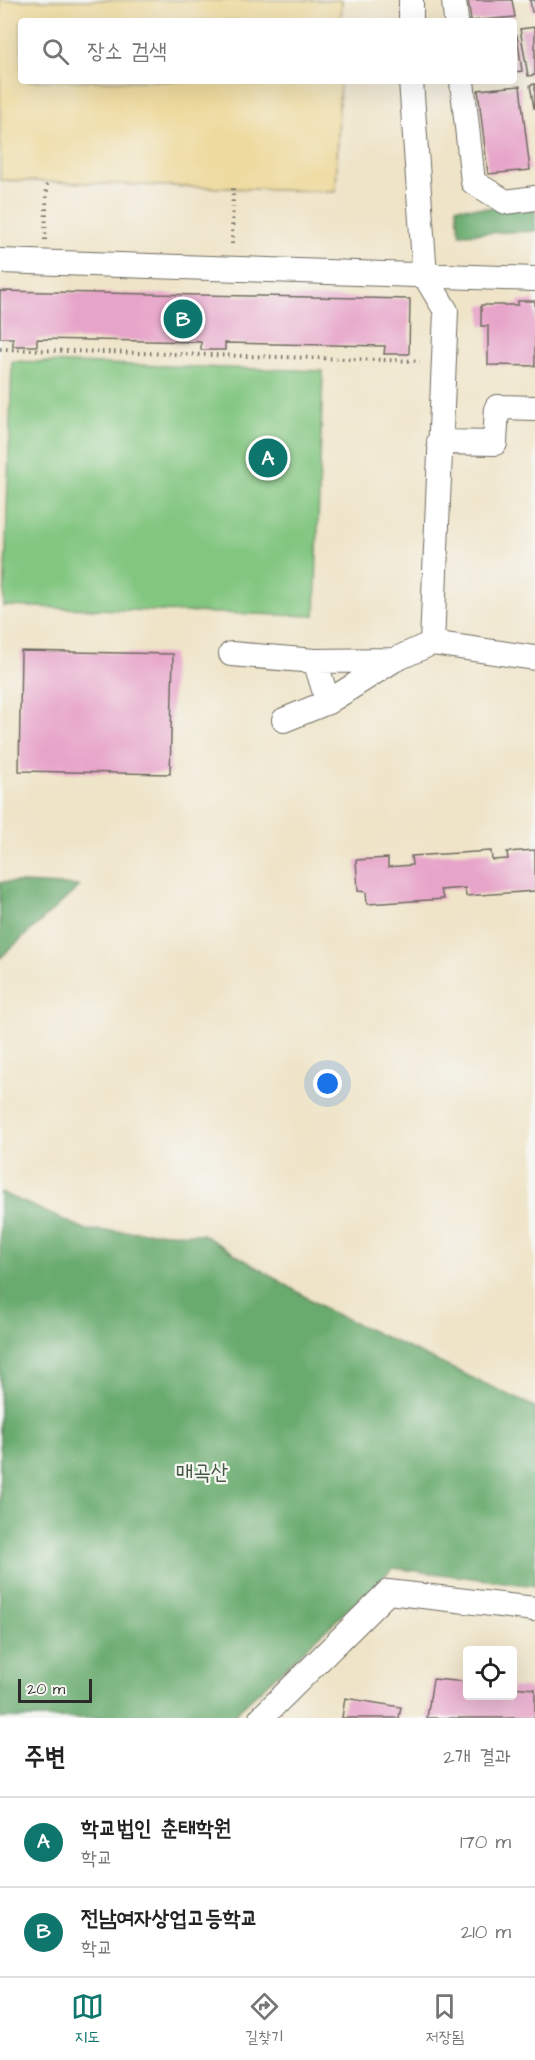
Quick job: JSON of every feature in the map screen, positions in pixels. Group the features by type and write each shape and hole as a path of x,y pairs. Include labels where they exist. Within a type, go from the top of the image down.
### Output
{"street":[{"path":"411,0 411,18"},
{"path":"454,0 456,18"},
{"path":"411,84 425,276 446,311 432,642"},
{"path":"462,84 473,182 506,202 535,198"},
{"path":"0,261 535,279"},
{"path":"439,442 495,443 497,407 535,408"},
{"path":"284,720 328,702 394,660 432,642 535,658"},
{"path":"231,654 315,661 394,660"},
{"path":"315,661 328,702"},
{"path":"261,1718 388,1592 535,1609"}],"path":[{"path":"45,263 47,181"},
{"path":"231,269 233,188"},
{"path":"0,349 444,362"}],"green space":[{"path":"456,207 535,210 535,231 460,234"},
{"path":"12,361 323,371 315,616 4,606"},
{"path":"0,883 80,886 0,958"},
{"name":"매곡산","path":"0,1192 87,1230 202,1234 329,1311 535,1407 535,1586 393,1568 230,1718 0,1718"}],"sand":[{"path":"0,0 342,0 341,18 18,18 18,84 340,84 336,192 0,180"}],"building":[{"path":"468,0 512,0 515,17 471,18"},
{"path":"530,0 535,0 535,12 532,12"},
{"path":"535,27 535,75 528,76 520,29"},
{"path":"517,35 522,71 517,72"},
{"path":"535,84 535,108 534,108 530,85"},
{"path":"520,86 530,170 488,174 478,90"},
{"path":"0,291 410,299 409,354 384,354 385,346 225,343 225,350 201,350 201,342 37,339 37,346 13,346 13,338 0,338"},
{"path":"518,301 535,301 535,366 488,365 488,326 481,326 481,305 518,305"},
{"path":"21,651 173,654 170,774 19,771"},
{"path":"535,850 535,891 466,896 465,888 440,890 444,899 367,904 366,892 358,891 356,860 388,858 388,867 412,865 411,856 491,851 492,860 508,859 507,852"},
{"path":"433,1679 463,1682 463,1700 517,1700 517,1687 535,1689 535,1718 427,1718"},
{"path":"345,1698 401,1707 399,1718 342,1718"}],"place":[{"name":"전남여자상업고등학교","path":"183,319"},
{"name":"학교법인 춘태학원","path":"268,458"}]}
